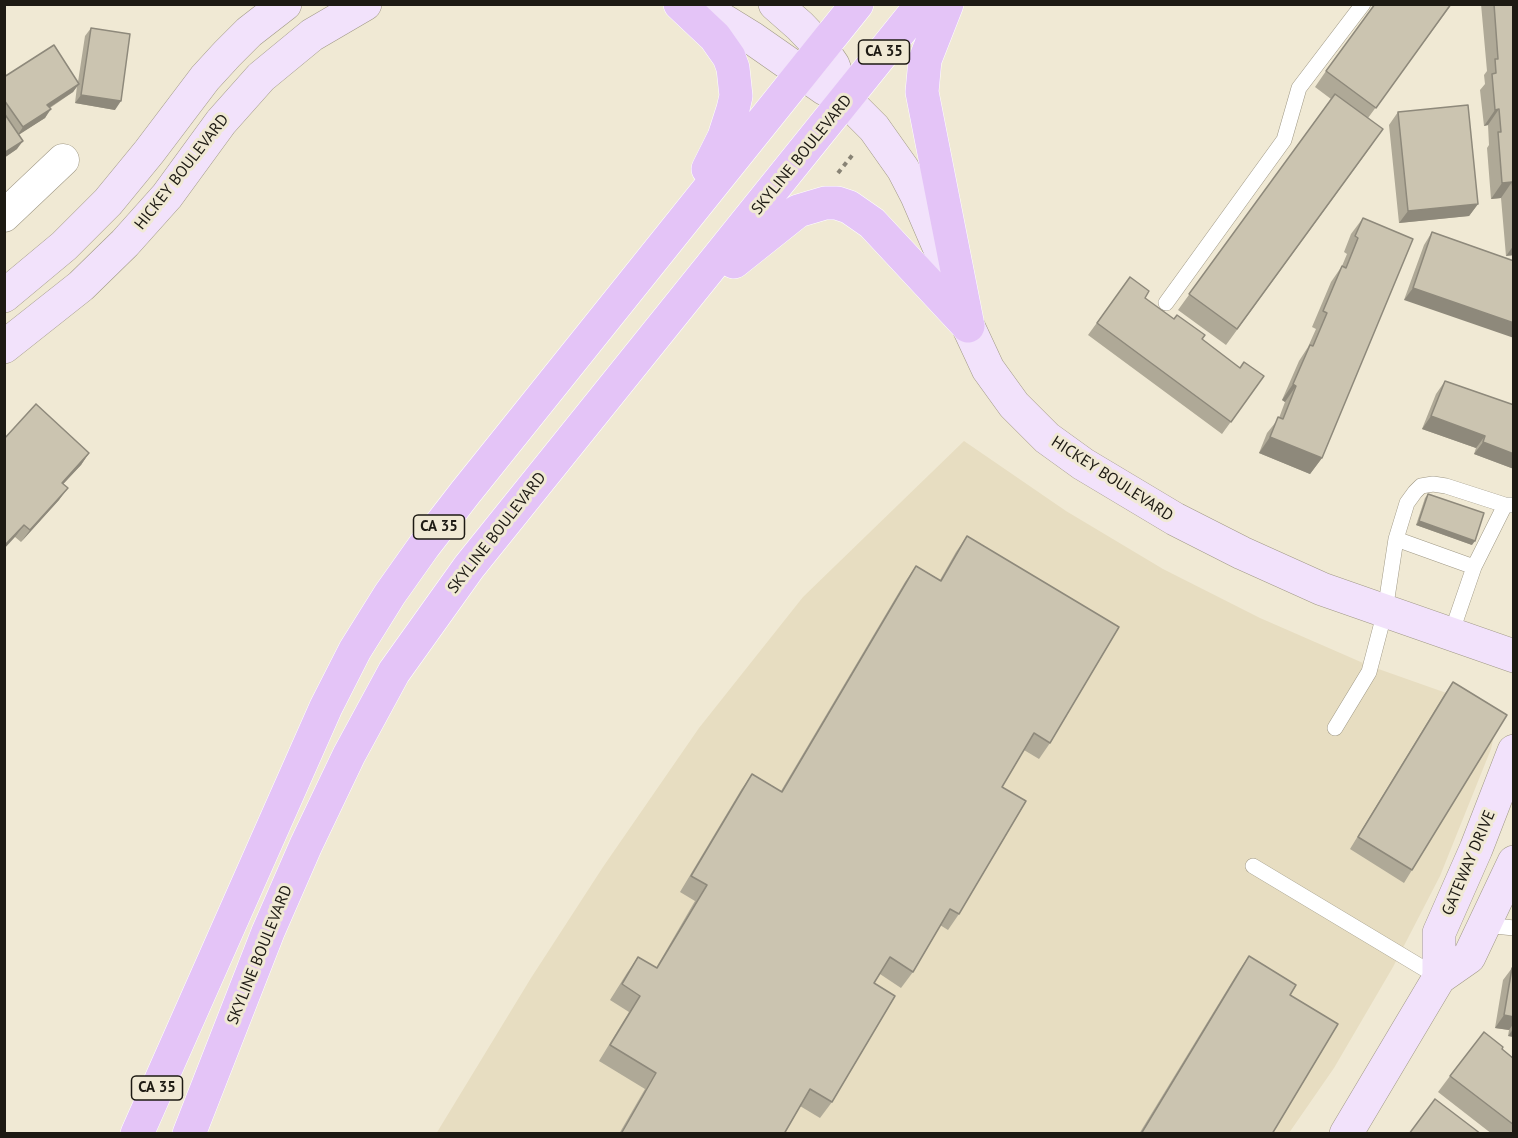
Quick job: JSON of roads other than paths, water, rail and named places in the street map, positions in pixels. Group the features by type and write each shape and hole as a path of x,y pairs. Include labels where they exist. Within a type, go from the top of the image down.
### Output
{"main road":[{"path":"4,296 64,246 108,202 226,54 249,32 285,4"},
{"name":"HICKEY BOULEVARD","path":"4,347 73,293 125,243 167,196 221,122 261,77 312,35 365,4"},
{"path":"680,4 723,47 733,68 735,96 734,109 724,137 682,222"},
{"name":"HICKEY BOULEVARD","path":"697,4 752,38 812,61 833,64 846,100 874,128 903,169 939,245 968,326 988,369 1014,405 1047,438 1083,464 1175,519 1242,553 1322,589 1514,656"},
{"name":"HICKEY BOULEVARD","path":"775,4 800,26 812,61"},
{"name":"CA 35","path":"137,1134 339,680 390,594 424,546 857,4"},
{"name":"SKYLINE BOULEVARD","path":"189,1134 268,932 306,845 379,697 412,645 469,567 922,4"},
{"path":"947,4 925,60 922,92 968,326"},
{"path":"678,309 798,211 825,203 849,207 872,223 968,326"},
{"name":"GATEWAY DRIVE","path":"1439,978 1439,933 1476,849 1514,751"},
{"path":"1346,1134 1439,978 1469,957 1499,927 1514,862"}],"street":[{"path":"4,216 63,160"}],"lane":[{"path":"1166,303 1284,140 1299,88 1363,4"},
{"path":"1335,728 1369,672 1385,611 1396,539 1407,503 1421,486 1433,484 1509,505 1474,567 1451,634"},
{"path":"1396,539 1474,567"},
{"path":"1253,866 1439,978"}]}
